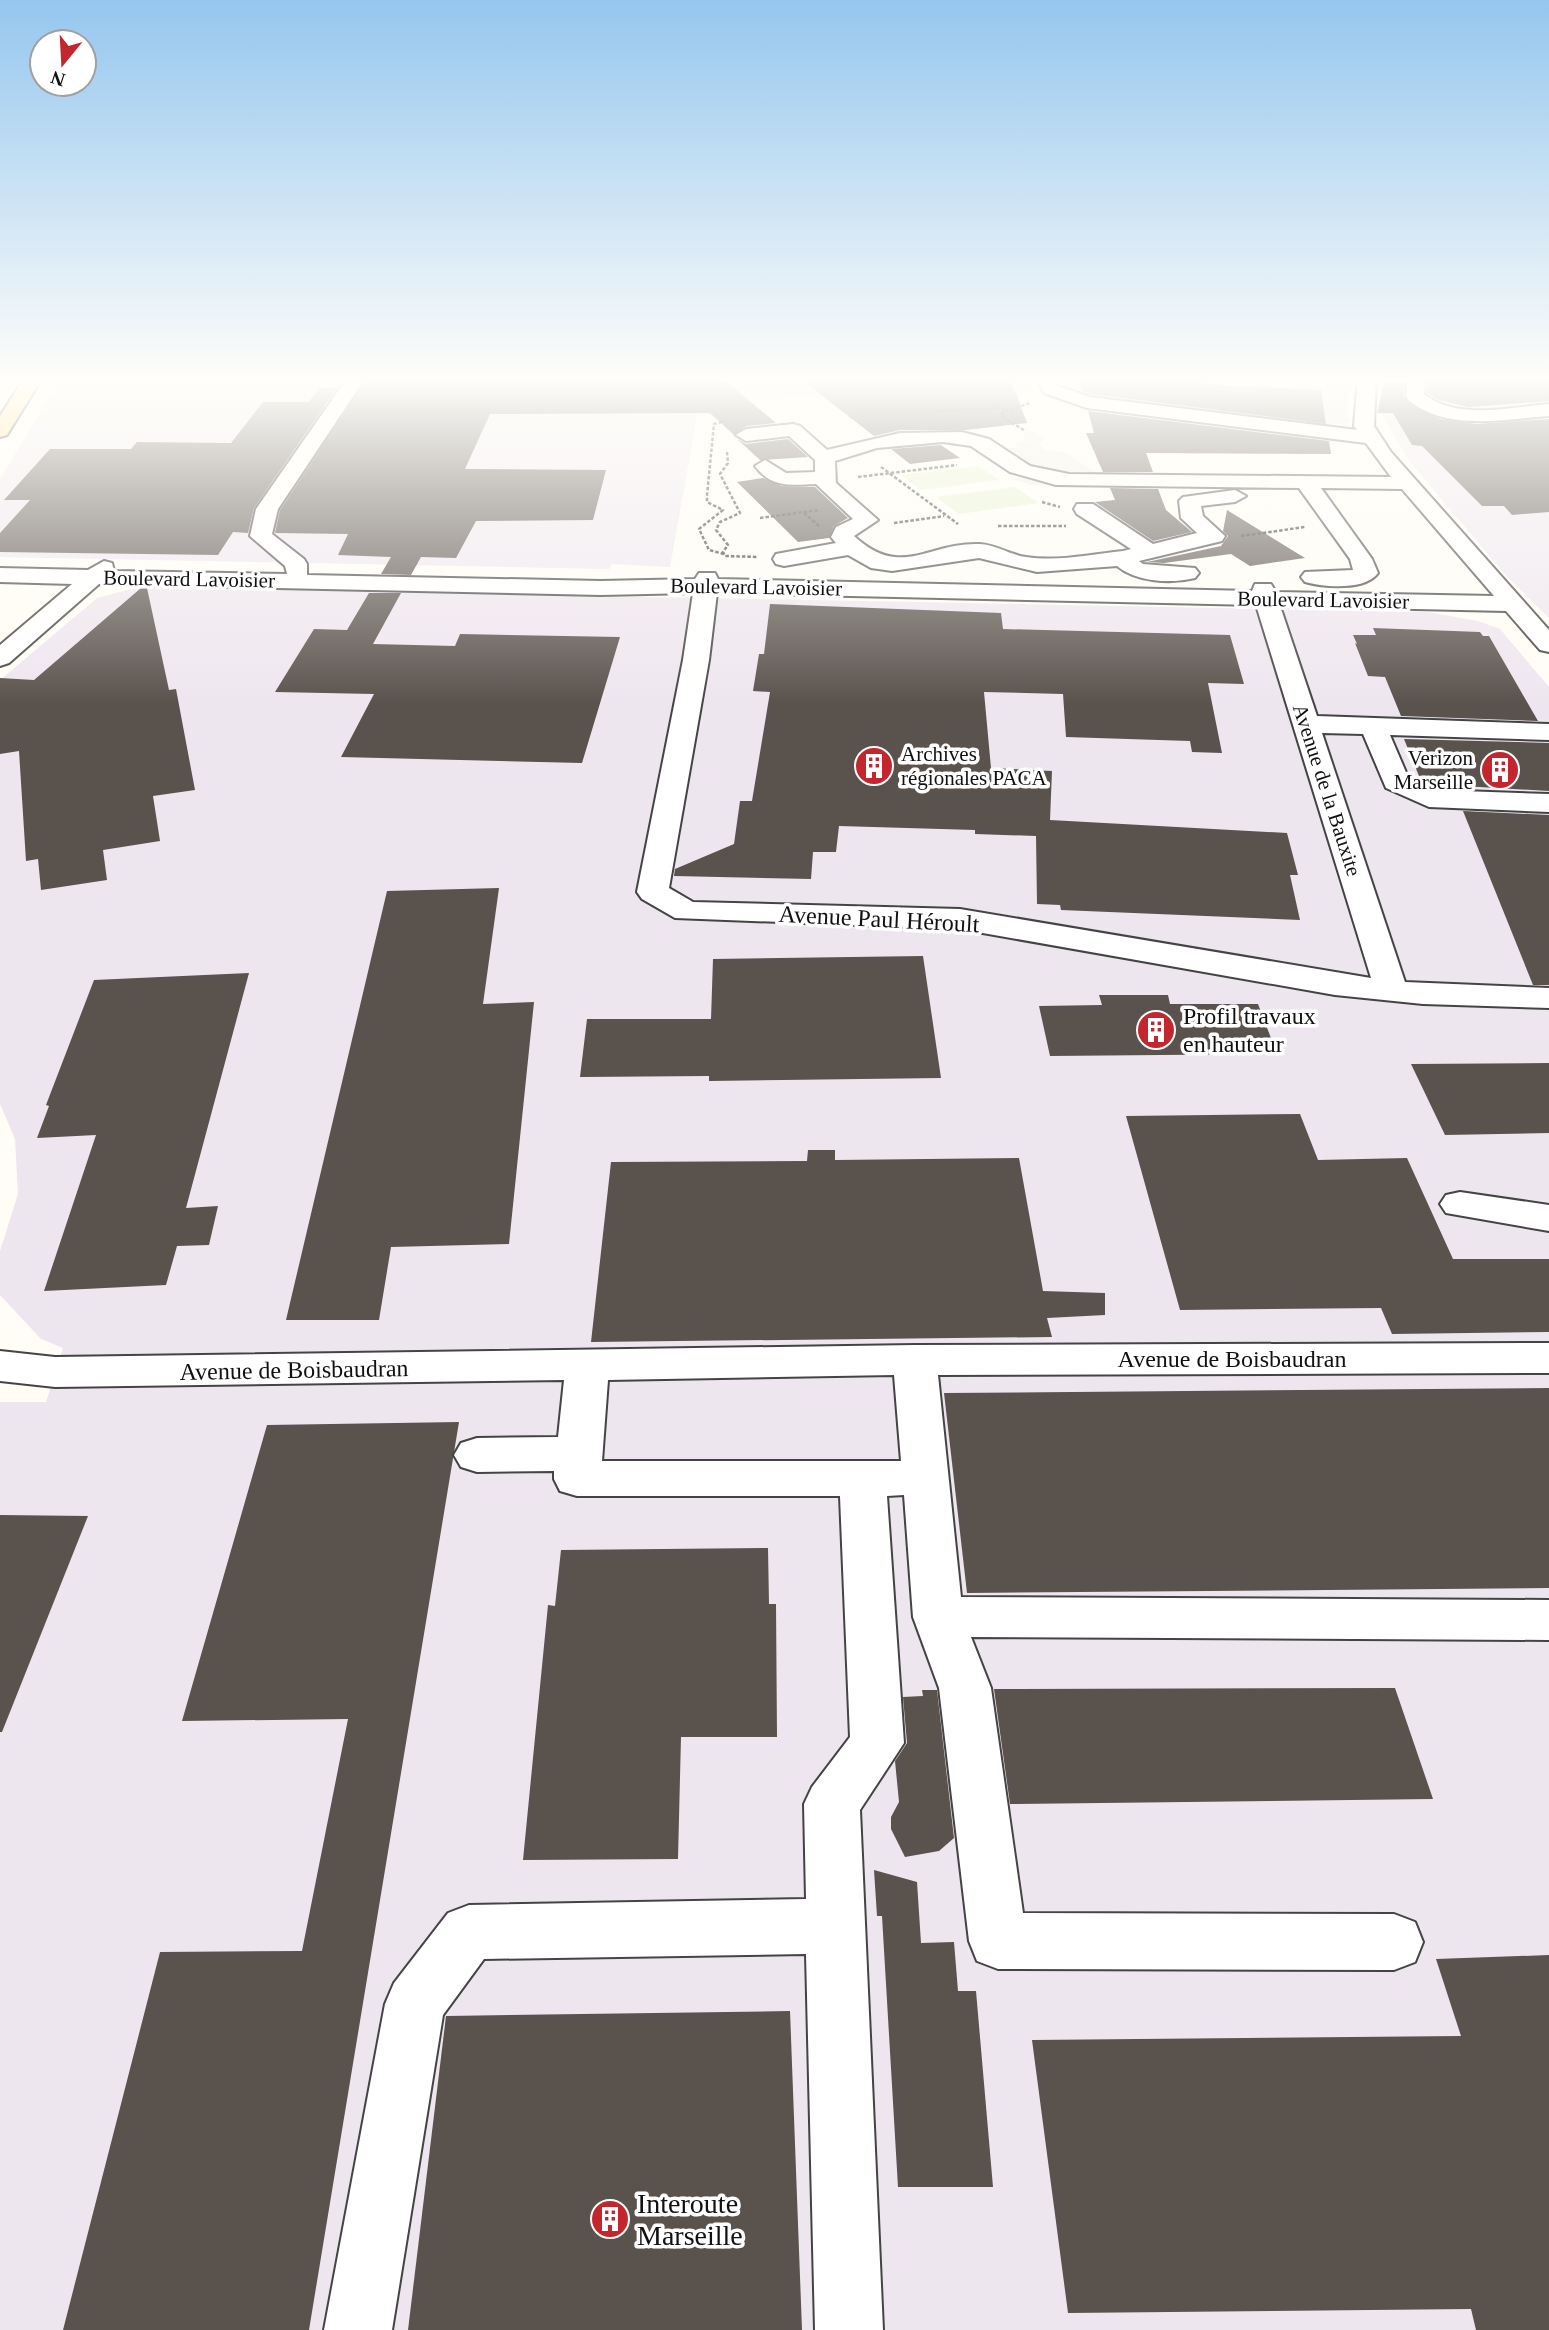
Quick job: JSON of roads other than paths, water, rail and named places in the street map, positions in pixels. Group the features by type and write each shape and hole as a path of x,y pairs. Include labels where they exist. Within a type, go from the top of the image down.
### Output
{"street":[{"path":"283,486 267,509 261,536 296,564 297,572"},
{"path":"835,486 851,506 867,520 844,532 842,537 868,559 881,563 916,562 981,550 1004,560 1062,567 1122,558 1147,550 1214,537 1192,518 1190,501 1180,486"},
{"path":"1260,486 1310,488"},
{"path":"1190,501 1272,491 1354,486"},
{"path":"1409,486 1549,645"},
{"path":"1271,583 1352,578 1366,573 1361,559 1310,488"},
{"path":"1085,509 1147,550"},
{"path":"784,559 854,547"},
{"path":"1122,558 1137,571 1204,574"},
{"name":"Boulevard Lavoisier","path":"0,565 100,573 601,588 713,573"},
{"name":"Boulevard Lavoisier","path":"0,575 297,572 599,579 713,573 1271,583 1549,604"},
{"path":"0,658 100,573"},
{"name":"Avenue Paul Héroult","path":"713,573 653,892 686,911 960,919 1335,985 1549,998"},
{"name":"Avenue de la Bauxite","path":"1271,583 1306,724 1391,990"},
{"path":"1306,724 1549,732"},
{"path":"1373,726 1396,782 1429,798 1549,803"},
{"path":"1460,1203 1549,1218"},
{"name":"Avenue de Boisbaudran","path":"0,1366 55,1372 915,1360 1549,1358"},
{"path":"915,1360 938,1617 965,1688 998,1941 1394,1942"},
{"path":"587,1366 577,1479 926,1478"},
{"path":"477,1455 579,1454"},
{"path":"849,2330 832,1804 877,1743 863,1478"},
{"path":"938,1617 1549,1620"},
{"path":"358,2330 415,2004 469,1932 835,1926"}],"place":[{"name":"Archives régionales PACA","path":"874,766"},
{"name":"Verizon Marseille","path":"1500,770"},
{"name":"Profil travaux en hauteur","path":"1156,1030"},
{"name":"Interoute Marseille","path":"610,2219"}]}
